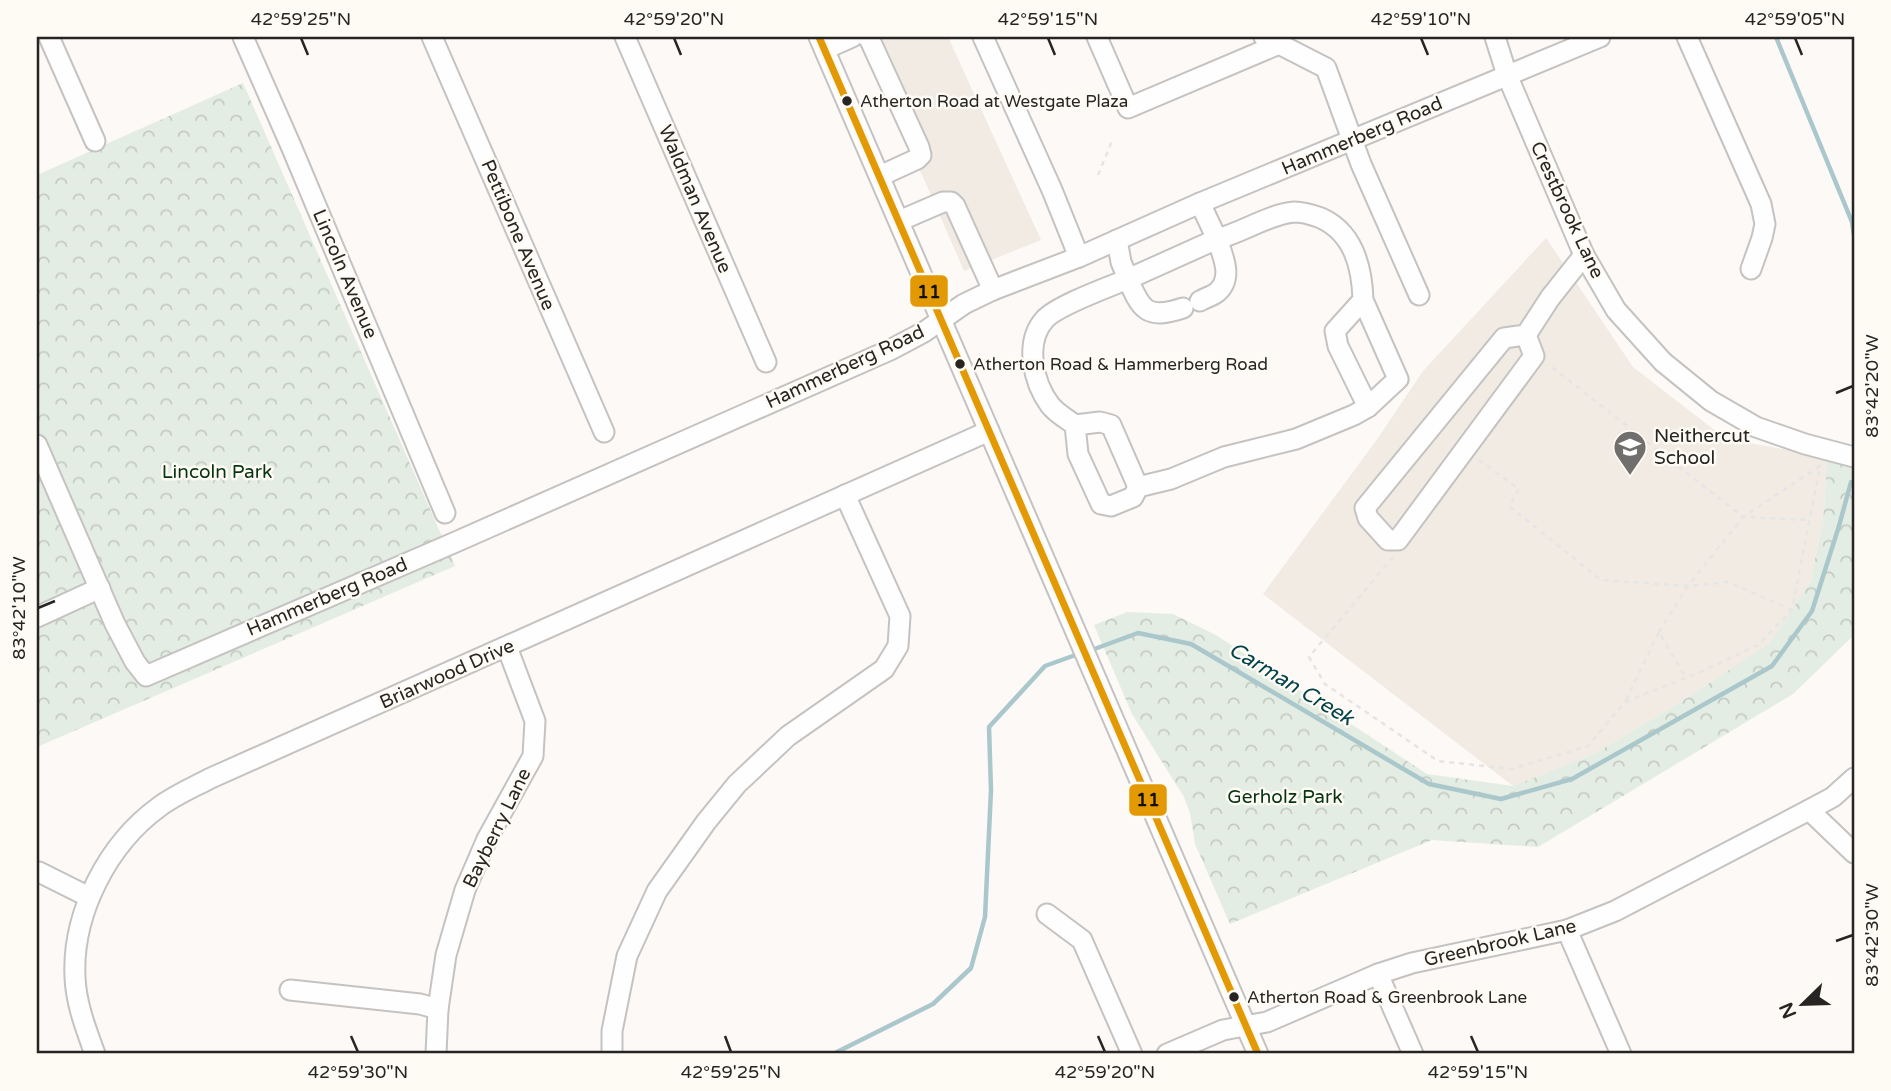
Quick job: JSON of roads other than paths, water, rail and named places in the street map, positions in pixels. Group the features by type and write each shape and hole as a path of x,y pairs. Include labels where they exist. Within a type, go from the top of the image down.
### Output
{"street":[{"path":"49,37 95,141"},
{"name":"Lincoln Avenue","path":"243,37 297,159 444,513"},
{"name":"Pettibone Avenue","path":"432,37 604,432"},
{"name":"Waldman Avenue","path":"625,37 766,362"},
{"path":"852,37 822,43 1258,1054"},
{"path":"867,37 921,155 880,176"},
{"path":"983,37 1079,257"},
{"path":"1097,37 1128,108 1272,41 1326,68 1351,140 1419,295"},
{"name":"Crestbrook Lane","path":"1495,37 1507,75 1584,254 1616,310 1663,362 1711,401 1756,427 1854,457"},
{"name":"Hammerberg Road","path":"100,588 115,624 135,662 146,676 890,350 924,332 964,304 993,290 1079,257 1600,37"},
{"path":"1687,37 1761,204 1765,224 1751,269"},
{"path":"899,221 943,202 951,202 993,290"},
{"path":"1117,240 1121,262 1138,303 1152,313 1167,313 1192,304 1217,293 1226,272 1226,261 1200,204"},
{"path":"1075,425 1078,454 1101,504 1111,506 1133,497 1138,488 1171,479 1224,457 1296,439 1368,407 1398,379 1363,300 1359,264 1350,242 1328,221 1296,212 1280,215 1217,239 1045,318 1033,349 1039,386 1052,407 1075,425 1100,422 1111,425 1138,488"},
{"path":"1526,335 1534,356 1398,540 1388,540 1368,518 1365,508 1504,338 1526,335 1584,254"},
{"path":"1363,300 1335,331 1338,346 1368,407"},
{"name":"Briarwood Drive","path":"95,1054 81,1015 75,979 75,954 80,926 89,897 110,860 131,831 161,806 211,778 989,431"},
{"path":"37,444 100,588 37,617"},
{"path":"612,1054 612,1031 627,957 657,891 737,784 788,736 884,669 898,646 900,616 845,495"},
{"name":"Bayberry Lane","path":"436,1054 438,1009 446,955 465,890 487,839 533,756 535,721 507,647"},
{"name":"Greenbrook Lane","path":"1167,1054 1223,1030 1266,1022 1378,974 1412,963 1567,930 1615,911 1810,810 1833,797 1854,778"},
{"path":"1810,810 1854,853"},
{"path":"39,872 89,897"},
{"path":"1047,914 1082,940 1132,1054"},
{"path":"1567,930 1621,1054"},
{"path":"1378,974 1413,1054"},
{"path":"290,990 420,1004 438,1009"}],"waterway":[{"name":"Carman Creek","path":"1776,37 1852,222 1854,235"},
{"name":"Carman Creek","path":"1089,651 1138,633 1191,644 1429,784 1501,799 1572,779 1772,666 1812,611 1851,482"},
{"name":"Carman Creek","path":"833,1054 933,1004 971,968 985,917 991,790 989,727 1045,666 1081,653"}],"place":[{"name":"Atherton Road at Westgate Plaza","path":"847,101"},
{"name":"Atherton Road & Hammerberg Road","path":"960,364"},
{"name":"Neithercut School","path":"1630,477"},
{"name":"Atherton Road & Greenbrook Lane","path":"1234,997"}],"park label":[{"name":"Lincoln Park","path":"217,472"},
{"name":"Gerholz Park","path":"1285,797"}]}
